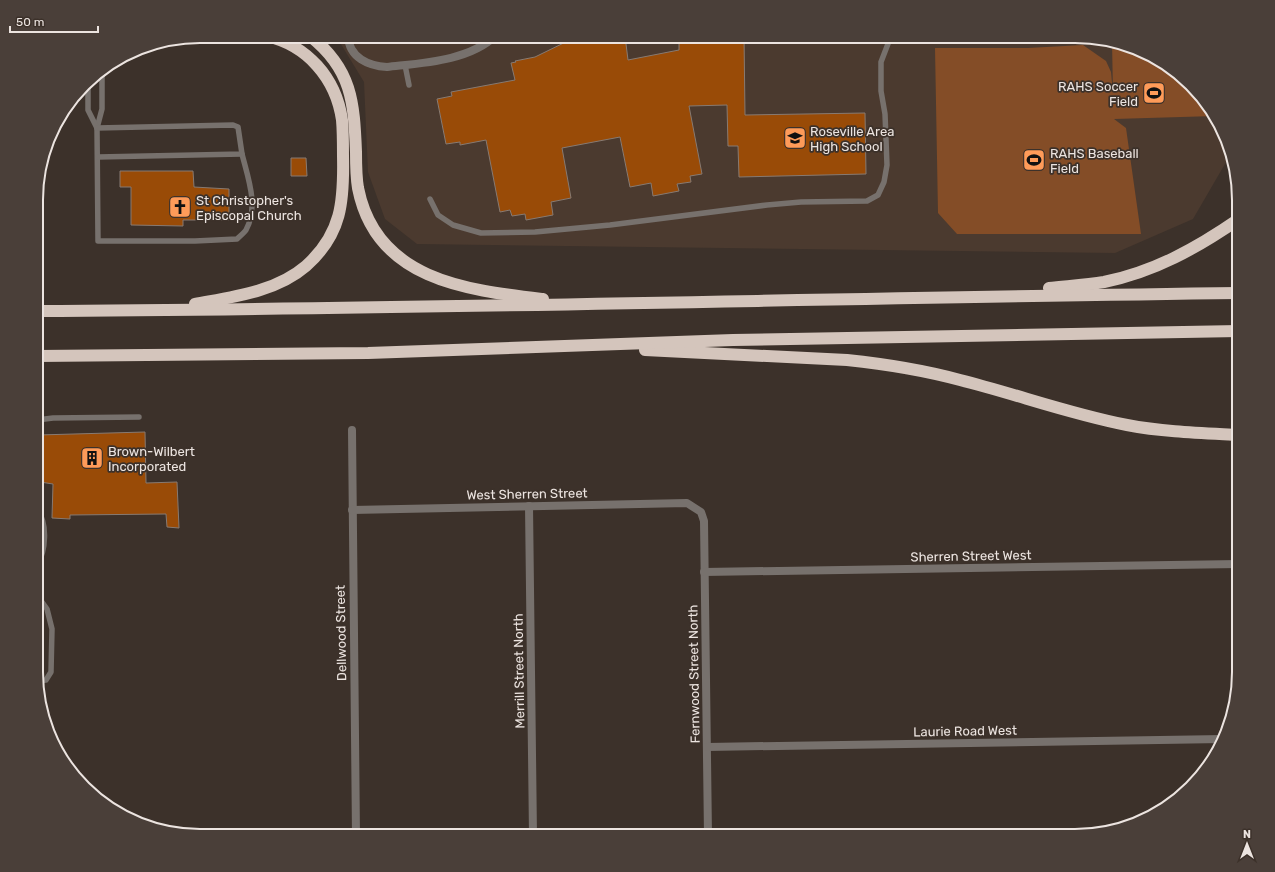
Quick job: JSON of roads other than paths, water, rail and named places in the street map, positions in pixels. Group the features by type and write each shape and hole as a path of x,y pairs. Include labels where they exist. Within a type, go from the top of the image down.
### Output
{"highway":[{"path":"139,310 167,308 218,300 242,295 276,284 292,276 306,266 320,251 330,237 342,205 344,184 342,120 338,100 331,84 316,63 303,52 287,43"},
{"path":"319,43 332,57 341,71 350,91 355,120 356,166 360,193 369,220 388,248 415,269 447,282 479,290 590,305"},
{"path":"981,296 1103,282 1144,272 1192,250 1232,224"},
{"path":"43,311 590,305 981,296 1232,293"},
{"path":"43,356 368,353 733,340 1232,331"},
{"path":"574,345 878,363 916,369 1128,425 1164,430 1232,435"}],"street":[{"path":"350,43 351,49 358,58 368,64 387,67 456,57 474,51 487,43"},
{"name":"Dellwood Street","path":"352,430 356,829"},
{"name":"West Sherren Street","path":"352,510 687,503 701,512"},
{"name":"Merrill Street North","path":"529,506 533,829"},
{"name":"Fernwood Street North","path":"701,512 704,521 708,829"},
{"name":"Sherren Street West","path":"704,572 1232,564"},
{"name":"Laurie Road West","path":"707,747 1217,739"}],"lane":[{"path":"430,199 438,215 453,225 481,233 535,232 610,225 767,204 867,201 878,195 884,182 887,165 885,114 881,91 881,62 888,43"},
{"path":"405,65 409,85"},
{"path":"97,128 233,125 238,127 242,154 248,174 252,198 251,216 245,231 237,239 195,241 98,241 97,128 102,109 102,78"},
{"path":"88,90 88,110 97,128"},
{"path":"98,157 242,154"},
{"path":"43,419 139,418"},
{"path":"43,524 45,546 43,552"},
{"path":"43,603 47,609 52,629 50,672 46,680 43,680"}],"place":[{"name":"RAHS Soccer Field","path":"1154,93"},
{"name":"Roseville Area High School","path":"795,138"},
{"name":"RAHS Baseball Field","path":"1034,160"},
{"name":"St Christopher's Episcopal Church","path":"180,207"},
{"name":"Brown-Wilbert Incorporated","path":"92,458"}]}
